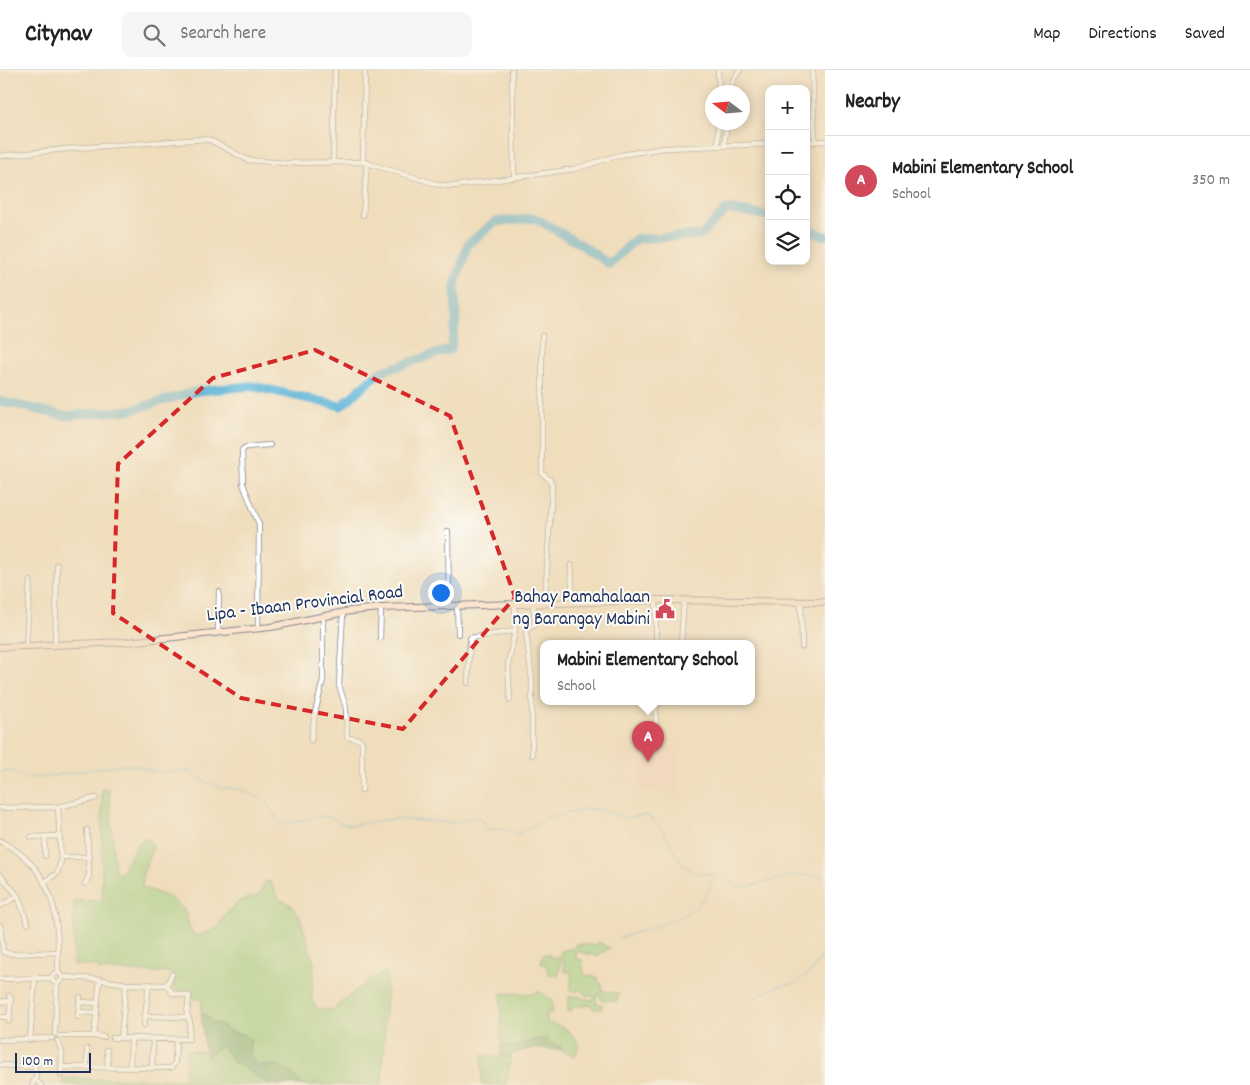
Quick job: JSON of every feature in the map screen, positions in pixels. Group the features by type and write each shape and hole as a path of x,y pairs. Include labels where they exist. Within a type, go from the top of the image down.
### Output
{"main road":[{"name":"Lipa - Ibaan Provincial Road","path":"0,646 55,646 119,642 258,628 343,612 381,608 656,600 825,602"}],"street":[{"path":"333,162 335,70"},
{"path":"363,215 365,70"},
{"path":"512,70 514,177"},
{"path":"718,70 718,85"},
{"path":"732,85 740,70"},
{"path":"812,70 815,142"},
{"path":"718,130 718,146"},
{"path":"724,146 727,130"},
{"path":"0,156 76,148 204,139 248,160 285,163 365,162 440,185 455,186 574,169 620,155 665,148 765,144"},
{"path":"810,142 825,141"},
{"path":"542,336 542,473 551,482 552,486 545,602"},
{"path":"258,628 259,524 243,484 242,450 270,444"},
{"path":"448,531 449,606"},
{"path":"55,646 56,565"},
{"path":"571,565 572,602"},
{"path":"26,646 30,581"},
{"path":"218,592 218,631"},
{"path":"656,600 656,640"},
{"path":"681,640 684,600"},
{"path":"801,602 802,647"},
{"path":"510,700 508,664 515,631 515,603"},
{"path":"532,755 532,680 526,630 536,624 533,603"},
{"path":"457,605 458,634"},
{"path":"380,638 381,608"},
{"path":"343,612 340,691 346,708 347,737 362,742 362,790"},
{"path":"311,740 314,713 323,680 323,617"},
{"path":"468,683 470,638 515,631"},
{"path":"656,705 656,732"},
{"path":"0,808 58,807 96,798"},
{"path":"44,883 57,873 62,857 58,807"},
{"path":"85,884 90,876 87,830"},
{"path":"31,837 60,836"},
{"path":"45,838 45,856"},
{"path":"0,841 23,856 44,883 56,913 58,973 62,977 100,979 126,984 167,985"},
{"path":"62,857 90,857"},
{"path":"0,875 18,896 28,924"},
{"path":"0,906 18,896"},
{"path":"0,925 1,952 13,954 58,952"},
{"path":"0,979 52,978 58,973"},
{"path":"167,985 172,974"},
{"path":"61,1075 62,1053 57,1037 57,984 62,977"},
{"path":"30,1040 34,978"},
{"path":"52,978 57,984"},
{"path":"94,1036 100,979"},
{"path":"121,1038 126,984"},
{"path":"144,1025 149,984"},
{"path":"113,1038 176,1040 190,1038 187,1017 189,996 172,993 167,985"},
{"path":"0,1002 10,998 10,1019 0,1017"},
{"path":"97,1013 78,1014 79,999 98,1003"},
{"path":"145,1016 187,1017"},
{"path":"0,1040 104,1037"},
{"path":"130,1068 131,1039"},
{"path":"152,1068 153,1039"},
{"path":"62,1067 173,1067 176,1040"},
{"path":"87,1049 87,1067"},
{"path":"107,1050 108,1067"},
{"path":"0,1065 32,1066 36,1072 33,1083 41,1085"}],"highlighted area":[{"path":"315,350 450,416 515,597 403,729 241,698 113,613 118,464 213,378"}],"shaded area":[{"path":"619,739 681,740 675,792 617,785"}],"green space":[{"path":"102,789 109,790 115,872 121,873 138,843 145,839 149,840 153,847 143,873 142,887 169,897 184,909 191,932 198,936 217,928 226,913 240,901 259,895 265,882 270,881 279,899 291,905 300,917 314,964 312,1000 318,1009 332,1010 369,980 387,971 382,1085 302,1085 283,1068 272,1065 259,1066 251,1059 242,1034 226,1029 205,1014 201,1014 202,1000 192,998 191,991 177,991 172,987 174,973 98,970 98,966 73,965 74,901 102,900"},
{"path":"598,942 610,948 597,956 576,951 576,959 582,960 584,975 598,978 598,982 602,984 602,991 618,993 617,1001 601,1000 600,994 597,994 596,1003 602,1004 602,1009 593,1009 592,1005 587,1004 586,1007 574,1005 572,1010 567,1012 569,997 579,996 580,998 593,1000 594,996 585,995 582,989 576,992 570,990 572,973 564,971 564,960 561,960 558,976 549,975 546,964 541,964 543,954 559,958 561,951 574,948 575,944 597,945"},
{"path":"538,991 552,1000 552,1013 547,1013 547,1023 566,1029 577,1040 579,1045 575,1056 561,1050 561,1047 536,1039 516,1047 501,1044 501,993 533,994"},
{"path":"201,1014 205,1014 211,1022 220,1024 231,1033 242,1034 251,1040 250,1054 259,1066 273,1065 284,1068 302,1085 270,1085 233,1061 221,1045 208,1056 205,1051"},
{"path":"536,1039 546,1039 554,1045 561,1047 561,1050 533,1048 512,1054 511,1058 501,1056 501,1044 516,1047"},
{"path":"221,1045 270,1085 62,1085 63,1078 184,1080 187,1051 205,1051 208,1056"},
{"path":"482,1055 511,1058 506,1085 482,1085"}],"waterway":[{"path":"0,401 65,416 131,410 197,391 252,386 341,406 380,372 451,349 456,320 455,285 468,244 495,222 535,218 580,244 609,264 636,239 701,235 727,209 765,215"},
{"path":"810,230 825,236"},
{"path":"0,772 12,771 24,777 39,778 120,765 138,766 156,772 188,771 208,783 222,788 239,789 266,801 280,823 286,824 318,816 334,818 338,823 351,825 394,819 458,823 472,817 480,818 486,829 503,829 518,834 546,818 587,809 598,809 626,818 645,815 653,820 664,832 676,855 691,871 718,874 742,888 793,875 825,876"},
{"path":"618,939 664,924 696,907 705,897 715,874"},
{"path":"751,999 778,986 795,983 812,971 825,952"},
{"path":"208,1027 231,1047 248,1066 264,1071 277,1085"}],"place":[{"name":"Bahay Pamahalaan ng Barangay Mabini","path":"665,609"},
{"name":"Mabini Elementary School","path":"648,762"}]}
